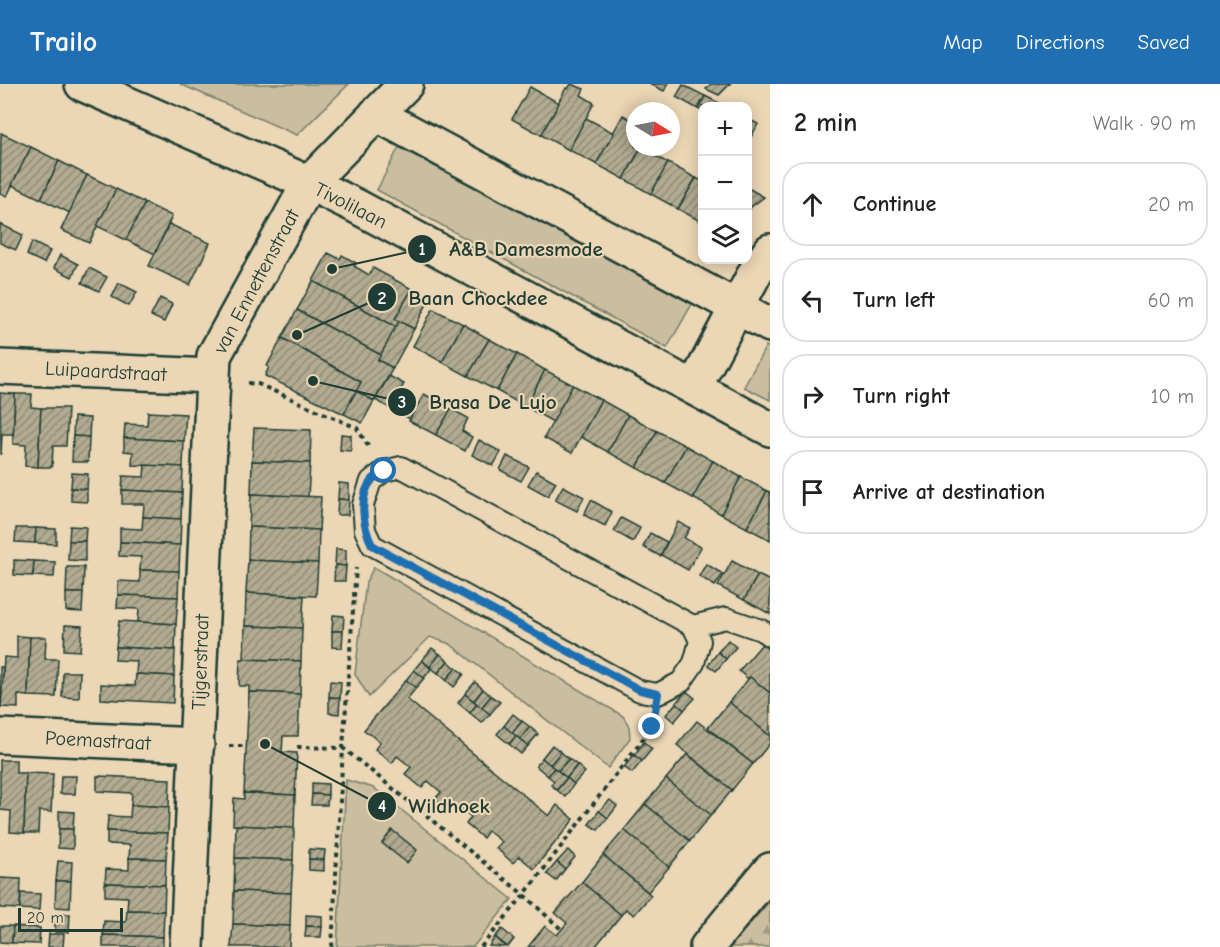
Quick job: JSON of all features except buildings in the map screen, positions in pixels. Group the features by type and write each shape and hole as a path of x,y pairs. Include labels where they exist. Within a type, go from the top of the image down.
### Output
{"street":[{"name":"Tivolilaan","path":"82,84 309,183 356,206 770,429"},
{"name":"van Ennettenstraat","path":"212,376 214,356 309,183 406,84"},
{"path":"376,114 770,325"},
{"path":"694,388 756,271 770,251"},
{"name":"Luipaardstraat","path":"0,367 212,376"},
{"name":"Tijgerstraat","path":"187,947 212,376"},
{"name":"Poemastraat","path":"0,736 196,745"},
{"path":"707,947 770,870"}],"lane":[{"path":"401,467 693,626 700,641 694,663 681,682 658,694 640,690 372,545 365,531 363,505 371,481 384,471 401,467"},
{"path":"693,626 726,618 761,630 770,636"}],"path":[{"path":"212,376 258,384 357,428"},
{"path":"332,947 356,569 372,545"},
{"path":"481,947 524,895 652,727 658,694"},
{"path":"297,747 343,748 524,895 561,929"}],"green space":[{"path":"180,84 349,84 297,135"},
{"path":"399,147 692,304 667,348 377,190"},
{"path":"766,346 770,348 770,400 744,387"},
{"path":"374,567 623,716 629,726 630,738 608,768 450,644 430,637 369,697 355,674 366,582"},
{"path":"346,780 374,788 512,899 473,947 337,947"},
{"path":"770,901 770,947 729,947"}],"place":[{"name":"A&B Damesmode","path":"332,269"},
{"name":"Baan Chockdee","path":"297,335"},
{"name":"Brasa De Lujo","path":"313,381"},
{"name":"Wildhoek","path":"265,744"}],"route":[{"path":"384,471 371,481 363,505 365,531 372,545 640,690 658,694 652,727"}]}
